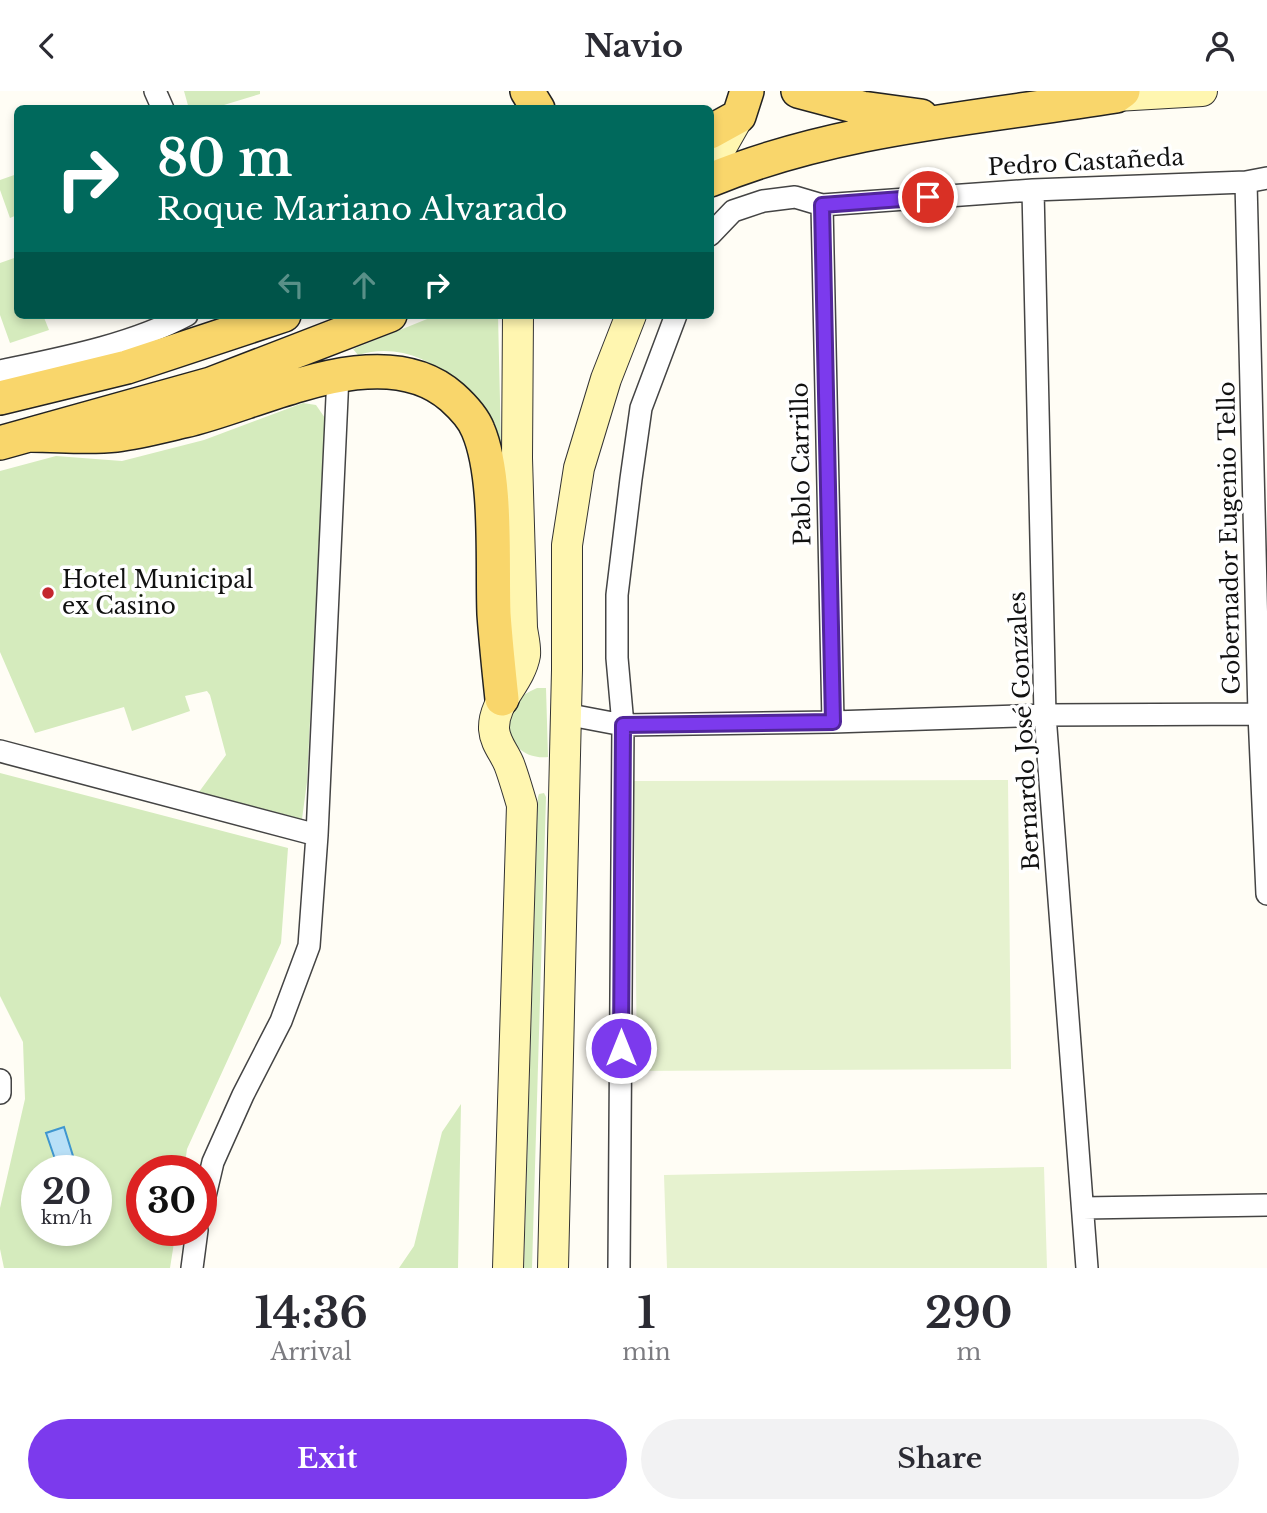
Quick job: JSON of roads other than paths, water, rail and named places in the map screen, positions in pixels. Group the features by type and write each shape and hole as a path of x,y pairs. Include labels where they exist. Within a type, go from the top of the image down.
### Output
{"main road":[{"path":"714,179 789,151 947,120 1119,94 1202,91"},
{"path":"801,92 862,108 947,120"},
{"path":"714,129 743,104"},
{"path":"714,159 743,104"},
{"path":"0,398 127,367 272,319"},
{"path":"0,443 211,384 381,319"},
{"path":"508,1268 522,805 508,761 499,748 494,731 496,714 525,655 517,459 518,319"},
{"path":"553,1268 567,670 567,545 579,468 606,379 629,319"},
{"path":"32,435 115,435 187,421 338,375 375,371 403,373 428,381 446,391 463,406 478,429 485,454 491,501 494,616 507,692"},
{"path":"507,692 526,677 539,671 567,670"},
{"path":"508,761 523,771 541,776 565,773"}],"street":[{"name":"Pedro Castañeda","path":"714,231 733,212 763,201 795,197 822,205 1033,190 1257,180"},
{"name":"Gobernador Eugenio Tello","path":"1257,180 1267,894"},
{"name":"Bernardo José Gonzales","path":"1033,190 1045,715 1087,1268"},
{"name":"Pablo Carrillo","path":"822,205 833,722"},
{"path":"0,371 109,344 178,319"},
{"path":"619,1268 623,725 617,658 617,596 641,408 674,319"},
{"path":"216,1155 281,1021 309,946 317,835 338,375"},
{"path":"565,714 623,725 1045,715 1263,714"},
{"path":"0,751 317,835"},
{"path":"0,1080 0,1093"},
{"path":"1083,1208 1267,1205"},
{"path":"192,1268 195,1246"}],"water":[{"path":"64,1127 73,1155 54,1155 46,1133"}],"place":[{"name":"Hotel Municipal ex Casino","path":"48,593"}]}
